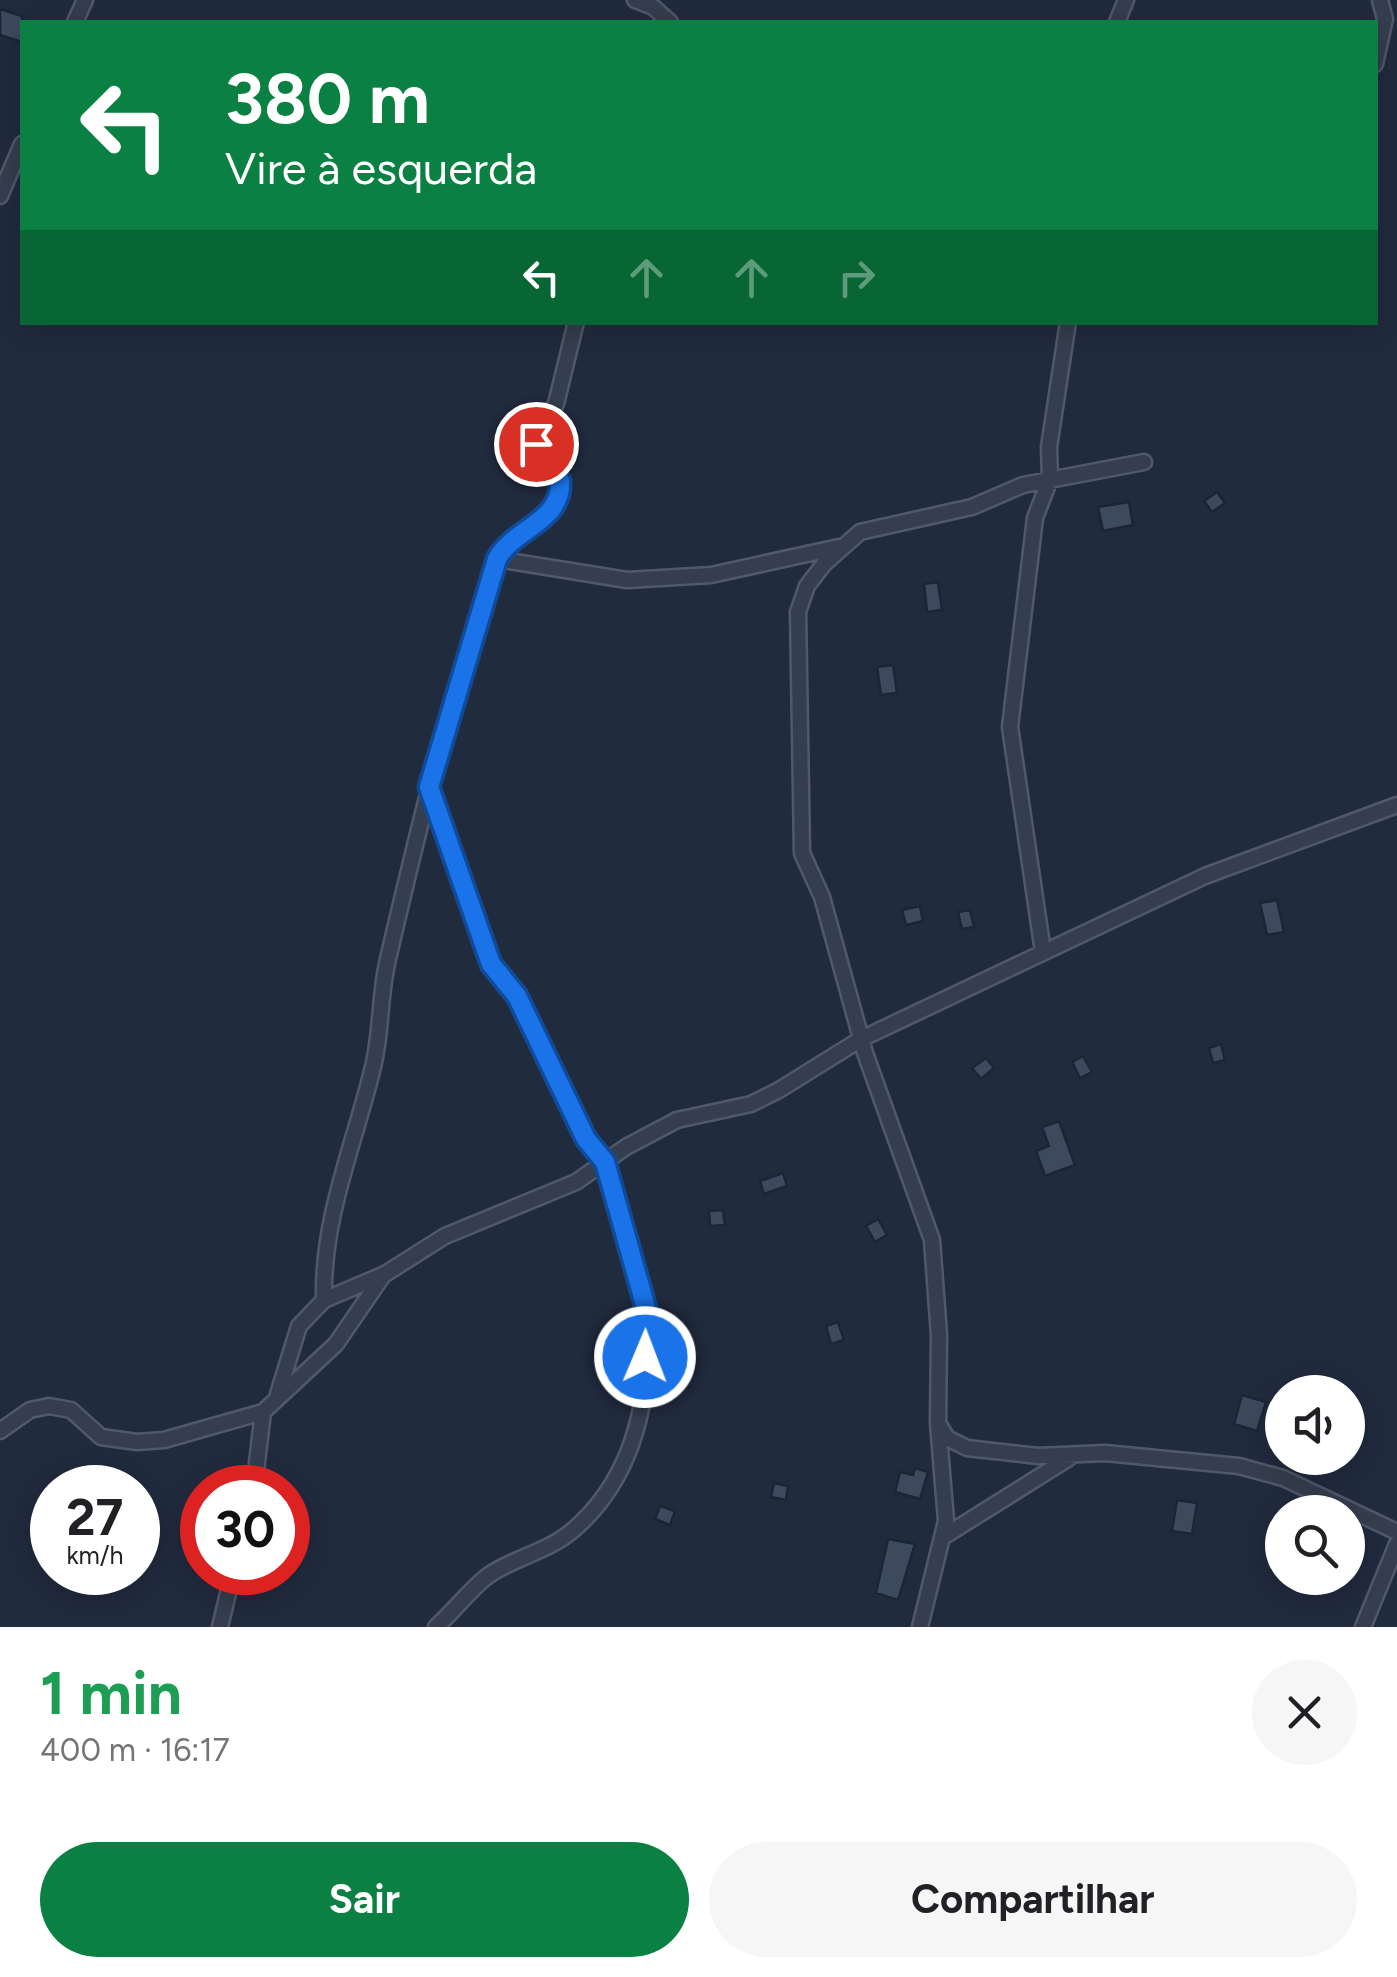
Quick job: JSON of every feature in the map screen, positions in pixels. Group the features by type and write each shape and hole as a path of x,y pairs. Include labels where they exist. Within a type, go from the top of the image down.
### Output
{"street":[{"path":"635,0 668,20"},
{"path":"1378,50 1385,19 1380,0"},
{"path":"0,196 20,149"},
{"path":"324,1300 323,1254 373,1068 387,963 429,787 497,559 511,538 540,522 560,498 560,480 539,455 538,430 556,404 575,325"},
{"path":"1043,952 1010,727 1035,518 1050,479 1048,447 1068,325"},
{"path":"920,1627 943,1537 945,1508 932,1240 861,1040 840,952 799,836 798,612 807,586 840,547 860,532 937,517 1022,484 1144,462"},
{"path":"497,559 627,580 711,575 840,547"},
{"path":"429,787 491,964 517,996 586,1139 605,1162 646,1308 638,1436 616,1480 572,1531 484,1579 436,1627"},
{"path":"278,1394 299,1326 324,1300 385,1274 445,1236 542,1199 677,1120 751,1104 861,1040 1205,876 1397,805"},
{"path":"0,1431 30,1410 49,1406 72,1410 101,1437 137,1442 164,1440 262,1412 336,1344 385,1274"},
{"path":"256,1465 262,1412"},
{"path":"938,1423 954,1445 967,1448 1074,1456 1105,1453 1238,1466 1284,1478 1397,1532"},
{"path":"943,1537 1074,1456"},
{"path":"1363,1627 1397,1544"},
{"path":"220,1627 228,1595"}],"building":[{"path":"0,9 22,16 20,41 0,35"},
{"path":"1217,492 1225,503 1212,512 1204,501"},
{"path":"1129,502 1133,525 1103,531 1098,507"},
{"path":"938,582 942,610 927,612 924,584"},
{"path":"893,665 897,693 881,695 877,667"},
{"path":"1277,900 1284,932 1267,935 1260,903"},
{"path":"920,906 923,921 906,925 902,910"},
{"path":"970,910 974,927 962,929 958,912"},
{"path":"1221,1044 1225,1060 1213,1063 1209,1048"},
{"path":"1083,1056 1092,1072 1080,1078 1072,1062"},
{"path":"986,1058 994,1068 981,1079 972,1068"},
{"path":"1059,1121 1075,1165 1045,1176 1036,1151 1049,1146 1042,1127"},
{"path":"783,1173 787,1186 764,1194 760,1181"},
{"path":"723,1210 725,1225 710,1226 709,1211"},
{"path":"878,1219 887,1235 875,1242 866,1226"},
{"path":"838,1322 844,1340 831,1344 826,1326"},
{"path":"1242,1395 1265,1402 1257,1431 1234,1424"},
{"path":"915,1468 928,1472 920,1499 895,1492 900,1472 913,1475"},
{"path":"774,1483 788,1486 786,1500 771,1497"},
{"path":"1177,1500 1197,1503 1192,1534 1172,1531"},
{"path":"660,1506 675,1511 670,1525 655,1519"},
{"path":"888,1539 915,1544 898,1600 876,1593"}],"route":[{"path":"536,444 539,455 560,480 560,498 540,522 511,538 497,559 429,787 456,874 491,964 517,996 586,1139 605,1162 646,1308 645,1357"}]}
